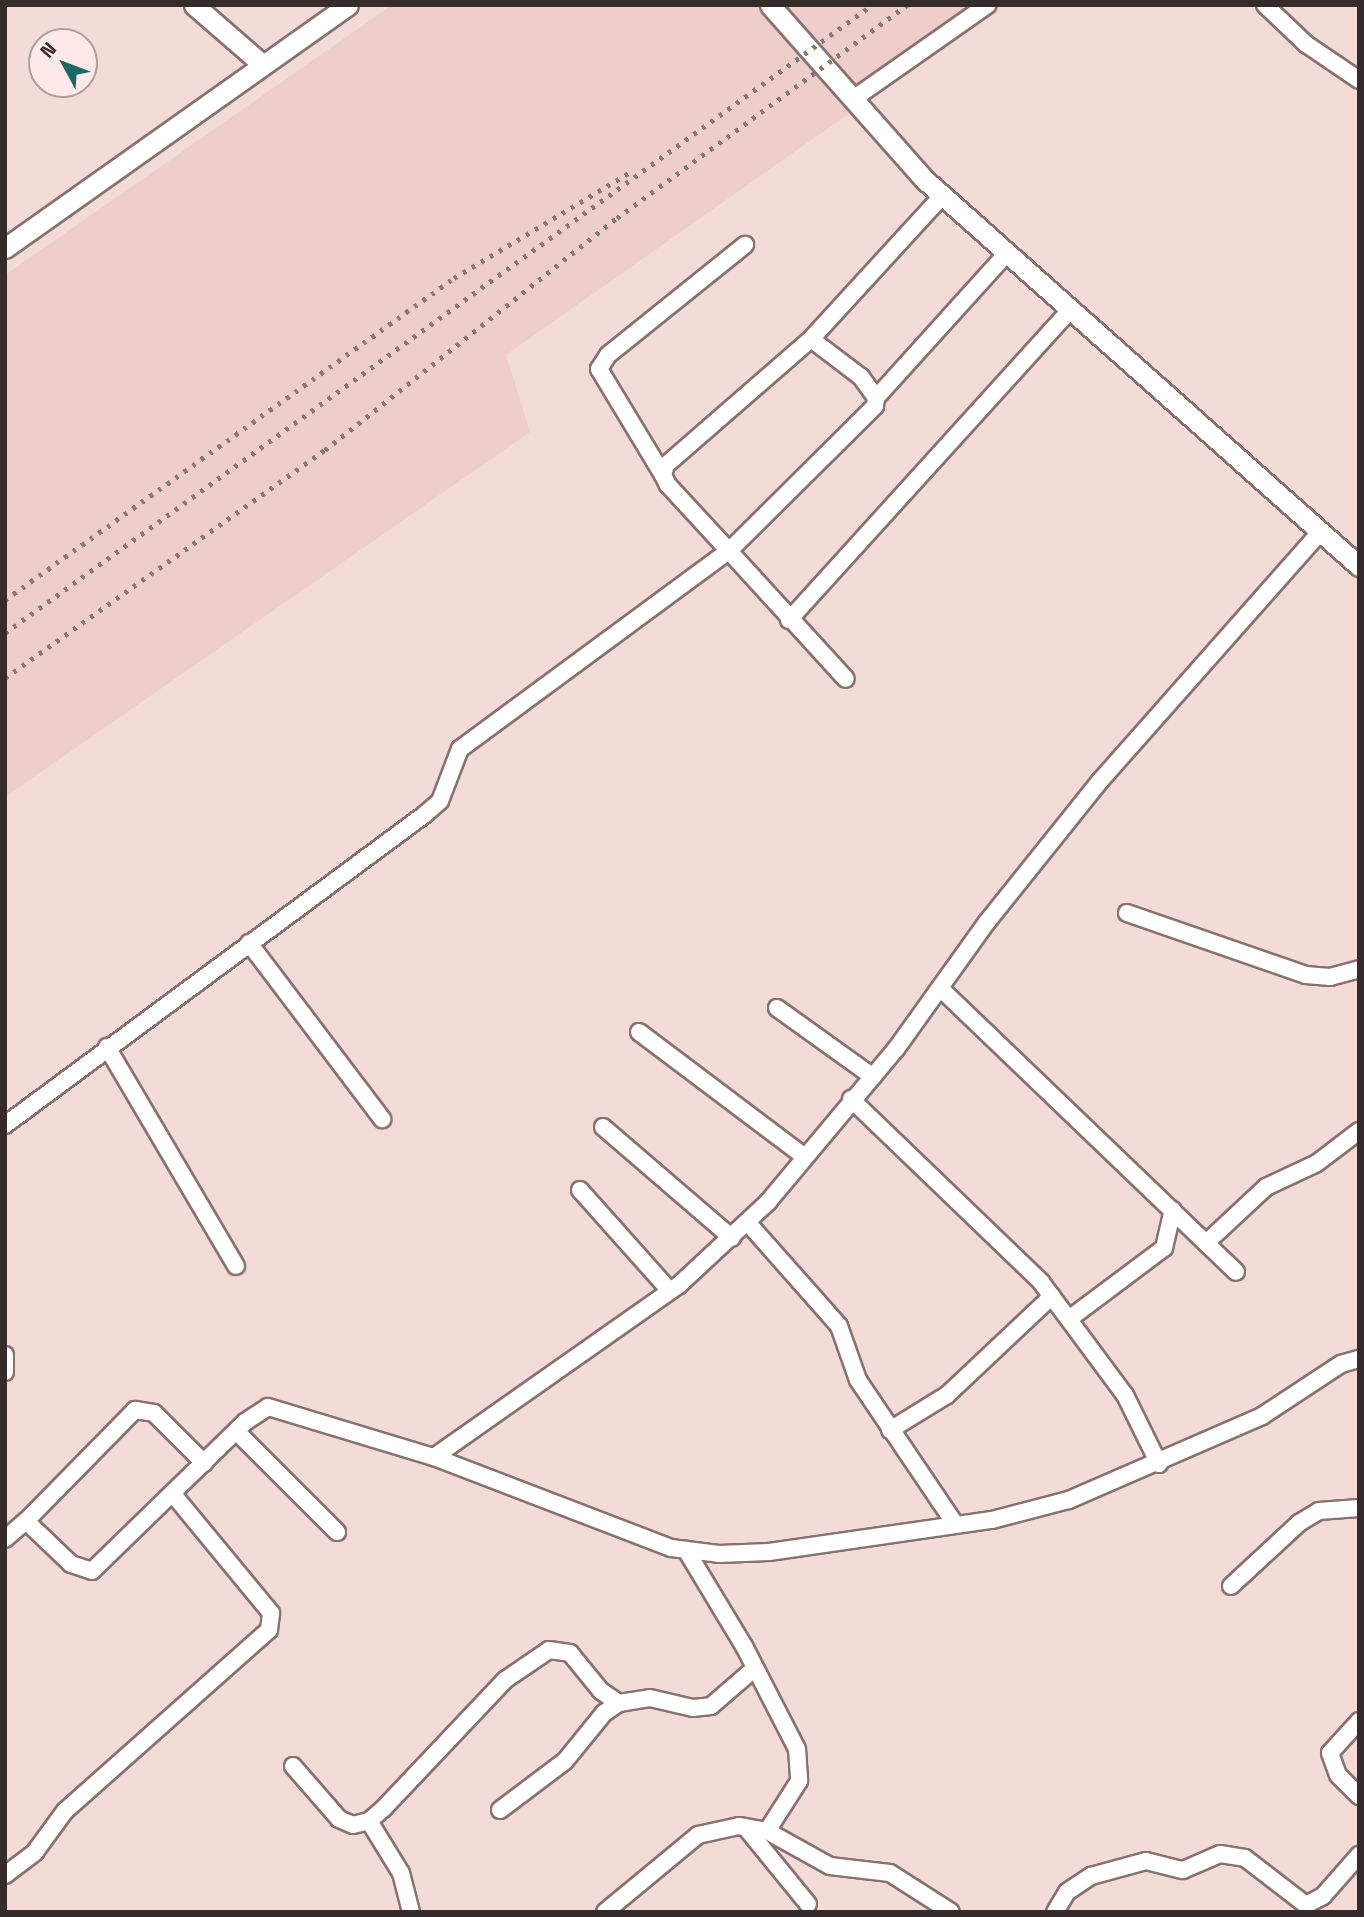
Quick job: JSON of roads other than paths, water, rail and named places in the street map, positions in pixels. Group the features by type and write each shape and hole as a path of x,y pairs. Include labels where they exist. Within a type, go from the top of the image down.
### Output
{"street":[{"path":"194,5 263,65"},
{"path":"5,248 348,5"},
{"path":"770,5 943,195 1359,566"},
{"path":"853,99 987,5"},
{"path":"1265,5 1306,44 1359,80"},
{"path":"663,475 674,458 811,339 943,195"},
{"path":"745,245 608,355 599,369 663,475 789,620 846,679"},
{"path":"5,1125 440,801 460,749 729,551 867,416 876,398 1007,253"},
{"path":"789,620 1070,310"},
{"path":"811,339 861,377 876,398"},
{"path":"434,1457 670,1291 748,1223 851,1099 873,1077 1100,782 1320,531"},
{"path":"1127,913 1306,975 1330,977 1359,970"},
{"path":"248,943 382,1119"},
{"path":"940,988 1236,1272"},
{"path":"777,1008 873,1077"},
{"path":"639,1031 805,1157"},
{"path":"107,1047 236,1266"},
{"path":"851,1099 1021,1259 1052,1296 1134,1410 1159,1464"},
{"path":"603,1127 732,1238"},
{"path":"1206,1243 1266,1186 1317,1163 1359,1131"},
{"path":"580,1190 670,1291"},
{"path":"1069,1319 1125,1273 1164,1248 1173,1210"},
{"path":"748,1223 839,1326 858,1380 955,1524"},
{"path":"890,1430 947,1395 1052,1296"},
{"path":"5,1356 5,1372"},
{"path":"26,1521 71,1564 92,1571 236,1431 268,1407 281,1408 434,1457 603,1525 686,1550 769,1552 1017,1515 1069,1500 1159,1464 1262,1416 1341,1364 1359,1359"},
{"path":"5,1539 135,1410 155,1413 204,1463"},
{"path":"236,1431 337,1532"},
{"path":"5,1875 35,1852 65,1811 269,1630 271,1613 173,1494"},
{"path":"1231,1586 1298,1523 1319,1511 1359,1508"},
{"path":"686,1550 789,1730 801,1767 791,1796 767,1831"},
{"path":"293,1766 339,1819 353,1825 369,1821 424,1770 505,1680 549,1650 570,1654 601,1691 619,1703"},
{"path":"500,1810 565,1761 604,1713 619,1703 650,1698 693,1708 711,1706 755,1668"},
{"path":"1359,1721 1330,1753 1338,1775 1359,1796"},
{"path":"369,1821 401,1873 411,1912"},
{"path":"746,1828 808,1904"},
{"path":"605,1912 698,1835 746,1828 767,1831 819,1862 898,1877 951,1912"},
{"path":"1055,1912 1067,1892 1100,1873 1146,1861 1183,1870 1220,1854 1245,1858 1306,1905 1323,1895 1359,1855"}],"railway":[{"path":"5,633 872,5"},
{"path":"5,678 325,450 617,218 907,5"},
{"path":"5,600 454,278 632,171"}]}
